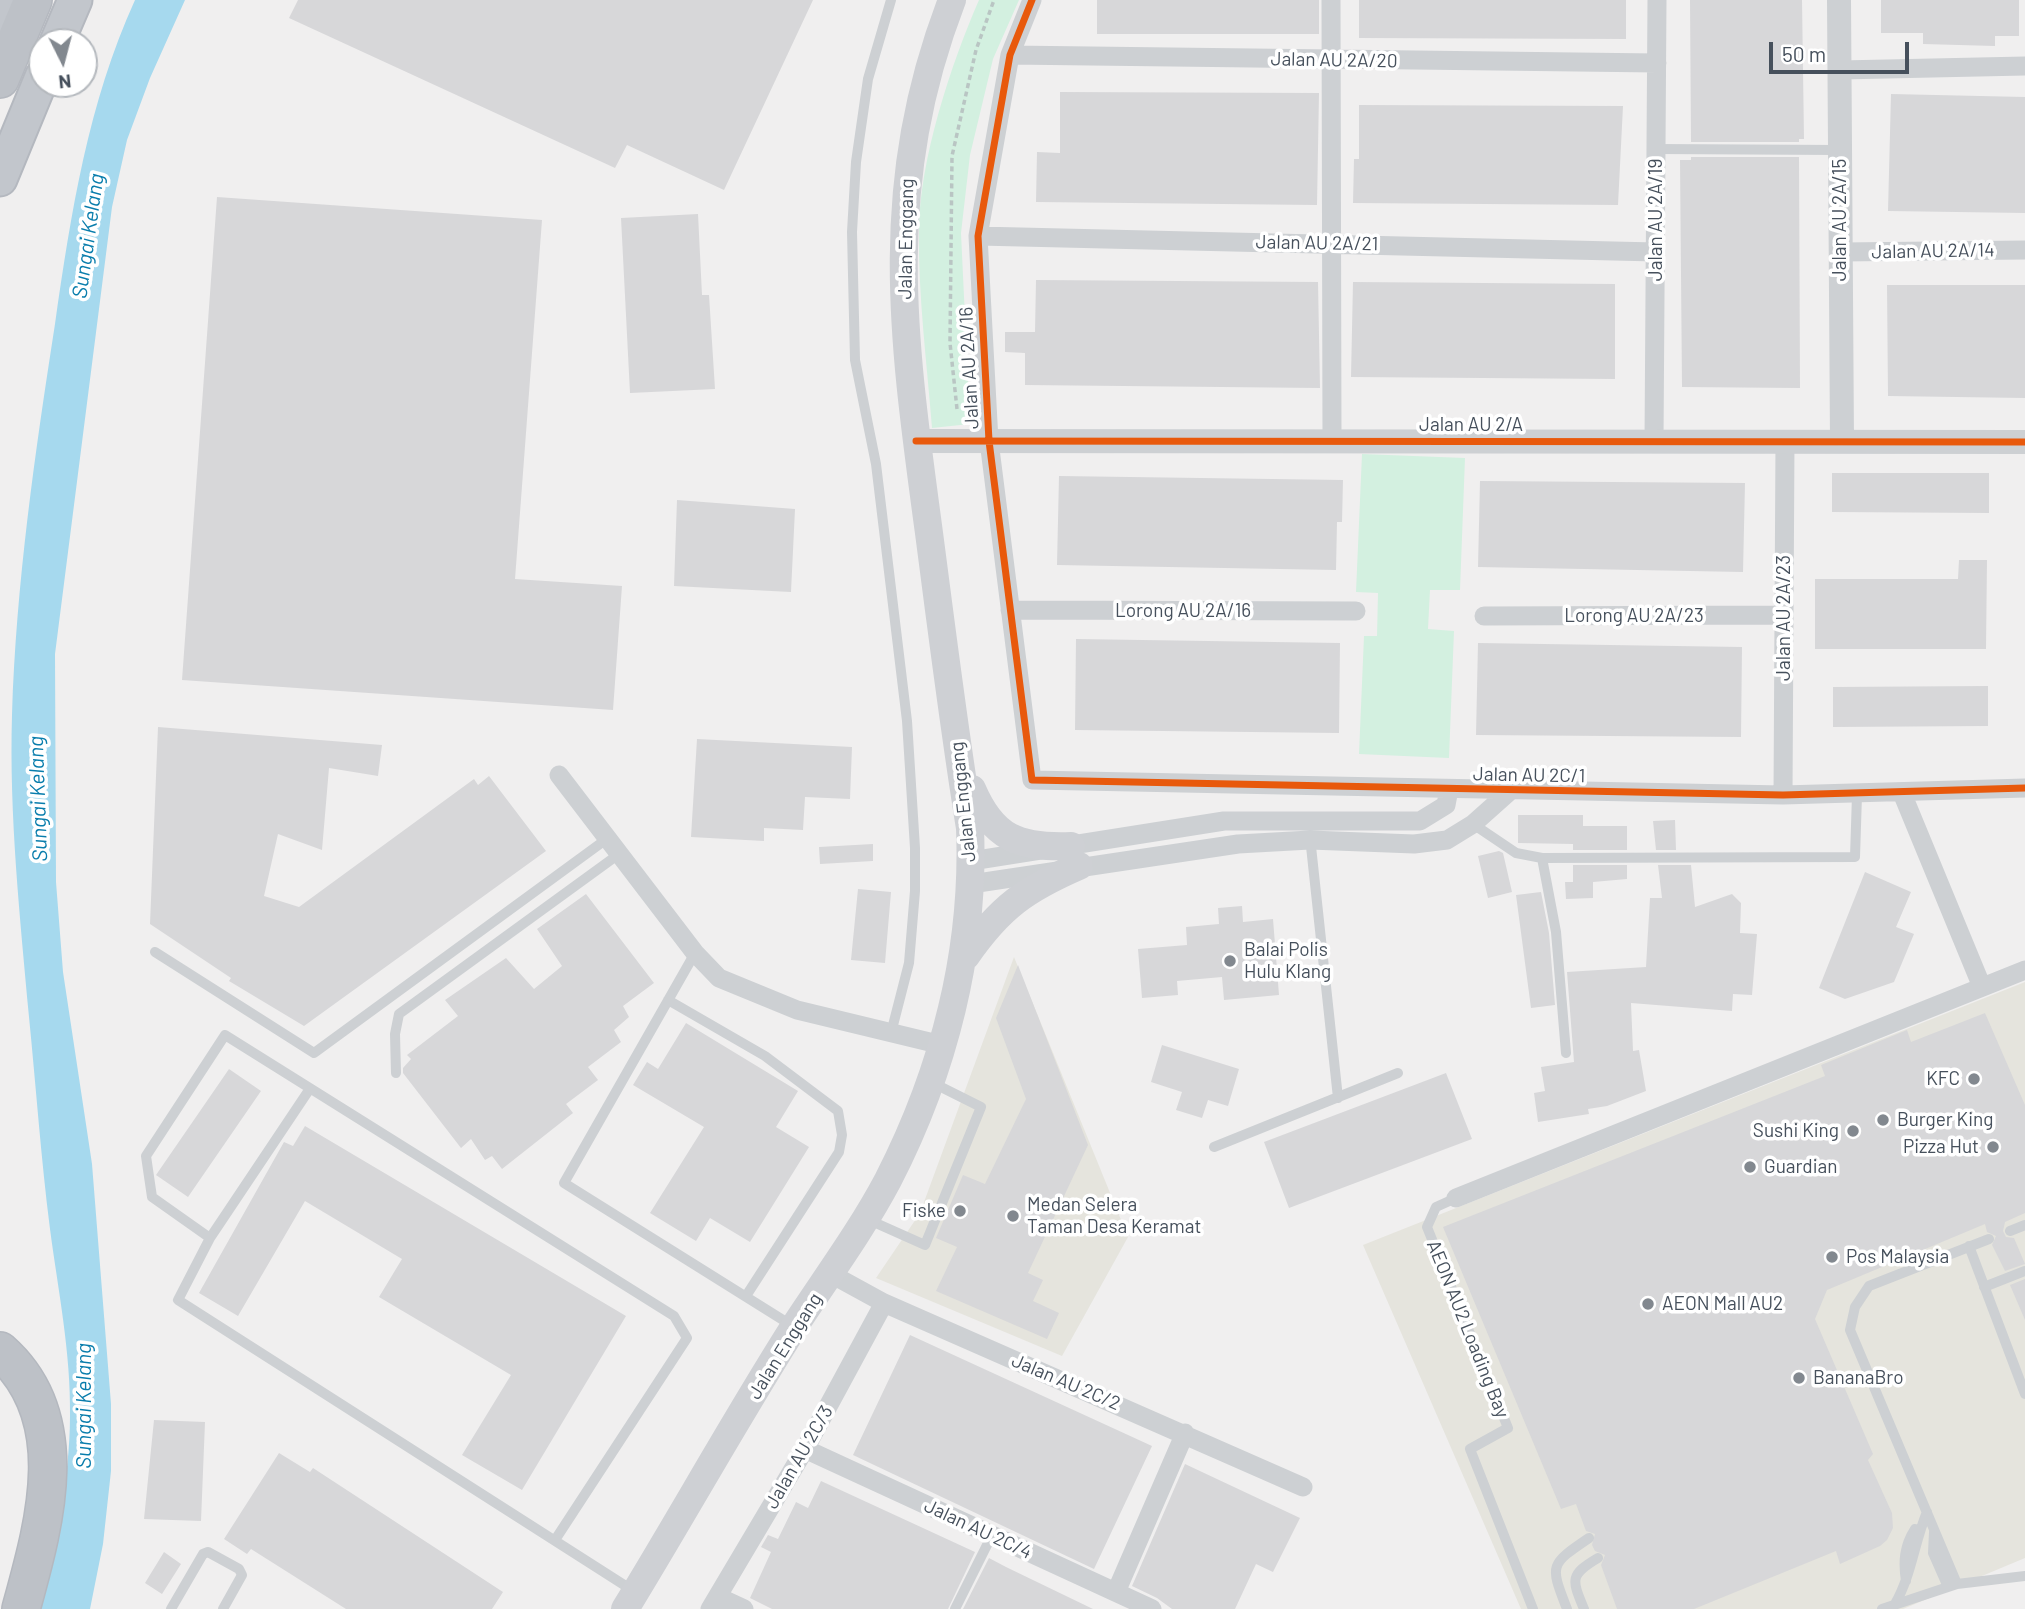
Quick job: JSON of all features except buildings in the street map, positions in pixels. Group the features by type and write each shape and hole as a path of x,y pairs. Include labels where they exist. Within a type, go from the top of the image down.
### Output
{"highway":[{"path":"0,27 12,0"},
{"path":"0,79 33,0"},
{"path":"63,28 75,0"},
{"path":"0,179 33,98"},
{"path":"0,1351 16,1366 40,1409 50,1467 44,1519 21,1609"}],"main road":[{"name":"Jalan Enggang","path":"630,1601 794,1327 865,1218 920,1114 965,958 971,873 970,828 916,442 902,236 907,171 931,56 953,0"},
{"path":"959,757 984,817 1000,831 1075,856"},
{"path":"965,958 993,921 1033,886 1075,856"}],"street":[{"name":"Jalan AU 2A/16","path":"1032,0 1010,55 978,236 989,441 1032,780"},
{"path":"1331,0 1332,441"},
{"name":"Jalan AU 2A/19","path":"1654,441 1657,0"},
{"name":"Jalan AU 2A/15","path":"1839,0 1842,440"},
{"name":"Jalan AU 2A/20","path":"1010,55 1657,63"},
{"path":"1839,70 2025,66"},
{"name":"Jalan AU 2A/21","path":"978,236 1656,252"},
{"name":"Jalan AU 2A/14","path":"1841,252 2025,250"},
{"name":"Jalan AU 2A/23","path":"1783,795 1785,441"},
{"name":"Jalan AU 2/A","path":"916,442 2025,442"},
{"name":"Lorong AU 2A/16","path":"1010,610 1356,611"},
{"name":"Lorong AU 2A/23","path":"1484,616 1784,615"},
{"path":"559,775 695,953 719,978 745,991 797,1010 942,1045"},
{"name":"Jalan AU 2C/1","path":"1032,780 1783,795 1857,795 2025,788"},
{"name":"Jalan AU 2C/1","path":"971,873 1075,856 1238,844 1309,831 1420,821 1446,805 1449,789"},
{"name":"Jalan AU 2C/1","path":"1309,831 1414,844 1447,840 1473,824 1510,790"},
{"path":"1902,793 1982,987"},
{"path":"1456,1198 2025,970"},
{"name":"Jalan AU 2C/2","path":"831,1273 884,1303 1303,1487"},
{"name":"Jalan AU 2C/3","path":"714,1603 805,1449 884,1303"},
{"path":"1116,1592 1185,1433"},
{"name":"Jalan AU 2C/4","path":"805,1449 1152,1609"},
{"path":"714,1603 744,1609"}],"lane":[{"path":"891,0 868,79 856,162 852,232 855,360 877,478 907,721 915,848 915,891 909,963 891,1033"},
{"path":"1656,149 1840,150"},
{"path":"1473,824 1516,853 1542,858 1854,857 1857,795"},
{"path":"1309,831 1338,1098"},
{"path":"155,952 314,1053 613,846"},
{"path":"396,1073 395,1034 399,1014 613,846"},
{"path":"1542,858 1556,932 1566,1053"},
{"path":"695,953 564,1183 794,1327"},
{"path":"668,1000 765,1056 838,1111 842,1135 839,1152 746,1296"},
{"path":"210,1238 152,1197 146,1156 225,1035 674,1316 687,1338 555,1539"},
{"path":"1214,1147 1398,1073"},
{"path":"865,1218 925,1245 981,1107 930,1082"},
{"path":"309,1090 210,1238 178,1300 555,1539 630,1601"},
{"name":"AEON AU2 Loading Bay","path":"1456,1198 1436,1207 1427,1227 1508,1428 1470,1449 1533,1609"},
{"path":"2010,1231 2025,1225"},
{"path":"1953,1586 1934,1528 1850,1330 1855,1307 1869,1286 1989,1239"},
{"path":"1969,1246 2025,1394"},
{"path":"1984,1287 2025,1271"},
{"path":"1895,1604 1913,1567 1915,1540 1927,1512"},
{"path":"955,1609 992,1535"},
{"path":"1567,1609 1554,1574 1557,1563 1589,1538"},
{"path":"171,1609 203,1554 208,1552 239,1569 242,1575 223,1609"},
{"path":"1584,1609 1573,1584 1575,1576 1580,1568 1598,1558"},
{"path":"1882,1609 1953,1586 2025,1576"}],"path":[{"path":"957,409 950,343 952,156 976,50 994,0"}],"shaded area":[{"path":"1014,957 1128,1237 1062,1356 876,1278 920,1213"},
{"name":"AEON Mall AU2","path":"2025,982 2025,1558 1903,1609 1521,1609 1363,1245"}],"green space":[{"path":"979,0 1019,0 993,59 970,155 961,233 970,424 932,428 920,280 920,204 938,113"},
{"path":"1362,454 1465,458 1460,590 1430,590 1428,629 1454,631 1449,758 1359,754 1364,636 1377,636 1378,593 1356,592"}],"water":[{"name":"Sungai Kelang","path":"135,0 185,0 150,78 127,140 112,207 55,654 56,882 63,972 92,1164 111,1404 111,1471 103,1544 90,1609 39,1609 64,1489 70,1392 44,1176 19,904 12,790 14,666 34,470 75,200 105,78"}],"cycle path":[{"path":"1032,0 1010,55 978,236 989,441 1032,780 1783,795 2025,788"},
{"path":"916,441 2025,442"}],"place":[{"name":"Balai Polis Hulu Klang","path":"1230,961"},
{"name":"KFC","path":"1974,1079"},
{"name":"Burger King","path":"1883,1120"},
{"name":"Sushi King","path":"1853,1131"},
{"name":"Pizza Hut","path":"1993,1147"},
{"name":"Guardian","path":"1750,1167"},
{"name":"Fiske","path":"960,1211"},
{"name":"Medan Selera Taman Desa Keramat","path":"1013,1216"},
{"name":"Pos Malaysia","path":"1832,1257"},
{"name":"AEON Mall AU2","path":"1648,1304"},
{"name":"BananaBro","path":"1799,1378"}]}
